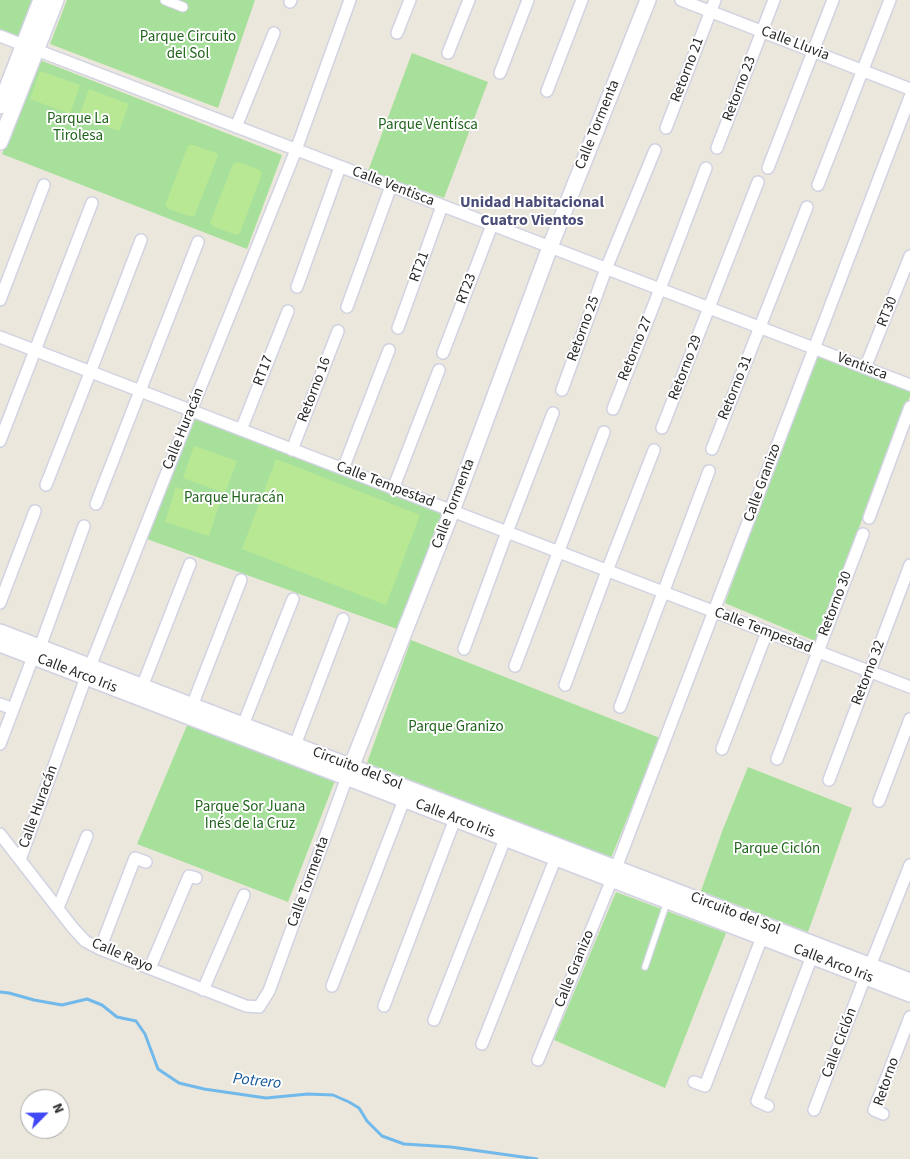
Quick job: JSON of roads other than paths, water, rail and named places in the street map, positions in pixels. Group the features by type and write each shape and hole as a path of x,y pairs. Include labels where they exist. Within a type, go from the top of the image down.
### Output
{"street":[{"path":"0,142 30,48 41,0"},
{"path":"0,106 56,0"},
{"path":"165,0 183,7"},
{"name":"Calle Huracán","path":"20,860 88,672 296,150 350,0"},
{"path":"397,33 410,0"},
{"path":"448,53 469,0"},
{"path":"500,73 528,0"},
{"path":"547,91 582,0"},
{"name":"Calle Tormenta","path":"259,1007 269,991 349,772 452,511 550,247 648,0"},
{"name":"Calle Lluvia","path":"681,0 910,89"},
{"path":"710,11 715,0"},
{"path":"762,31 774,0"},
{"path":"768,168 833,0"},
{"path":"818,185 890,0"},
{"name":"Retorno 21","path":"666,128 710,11"},
{"name":"Retorno 23","path":"717,148 762,31"},
{"path":"236,127 274,33"},
{"name":"Calle Ventisca","path":"0,36 813,348"},
{"name":"Calle Granizo","path":"538,1060 614,874 910,97"},
{"name":"Retorno 25","path":"562,390 606,268 655,150"},
{"path":"297,287 340,167"},
{"name":"Retorno 27","path":"612,409 706,168"},
{"name":"Retorno 29","path":"662,428 758,182"},
{"path":"0,300 44,185"},
{"path":"347,307 391,186"},
{"path":"0,441 92,203"},
{"name":"RT21","path":"398,328 442,206"},
{"name":"Retorno 31","path":"712,449 807,207"},
{"name":"RT23","path":"443,353 492,225"},
{"path":"46,485 141,240"},
{"path":"96,504 198,242"},
{"name":"RT30","path":"865,368 910,256"},
{"name":"RT17","path":"241,430 288,311"},
{"name":"Retorno 16","path":"292,450 338,331"},
{"name":"Calle Tempestad","path":"0,337 910,688"},
{"name":"Ventisca","path":"813,348 910,385"},
{"path":"343,469 389,350"},
{"path":"393,489 439,370"},
{"path":"869,518 910,407"},
{"path":"464,649 553,413"},
{"path":"515,666 604,432"},
{"path":"565,685 654,450"},
{"path":"620,706 709,471"},
{"path":"0,603 35,511"},
{"path":"0,744 84,526"},
{"name":"Retorno 30","path":"777,759 863,534"},
{"path":"142,686 190,564"},
{"name":"Retorno 32","path":"829,780 910,565"},
{"path":"192,706 241,580"},
{"path":"243,725 293,599"},
{"path":"295,745 342,619"},
{"path":"0,632 36,652"},
{"path":"722,749 767,632"},
{"name":"Calle Arco Iris","path":"0,644 36,652 349,772 404,800 556,857 614,874 668,900 703,908 762,937 812,956 868,971 910,994"},
{"name":"Circuito del Sol","path":"88,672 142,686 295,745 349,772 614,874 868,971 910,981"},
{"path":"0,704 14,709"},
{"path":"879,801 910,719"},
{"path":"332,986 404,800"},
{"path":"384,1006 455,819"},
{"name":"Calle Rayo","path":"0,834 73,928 86,941 100,949 203,990 246,1006 259,1007"},
{"path":"58,908 87,836"},
{"path":"434,1020 506,839"},
{"path":"482,1044 556,857"},
{"path":"100,949 135,858 146,862"},
{"name":"Calle Ciclón","path":"814,1110 910,865"},
{"path":"150,968 189,876 196,878"},
{"path":"203,990 244,895"},
{"path":"694,1082 705,1086 762,937"},
{"path":"768,1106 757,1101 812,956"},
{"name":"Retorno","path":"883,1114 874,1110 910,1017"}],"lane":[{"path":"646,966 668,900"}],"waterway":[{"name":"Potrero","path":"0,992 62,1005 87,999 102,1005 117,1017 136,1021 145,1034 158,1069 179,1083 204,1089 266,1098 308,1094 333,1095 359,1108 367,1121 382,1136 404,1144 451,1147 537,1159"}],"district":[{"name":"Unidad Habitacional Cuatro Vientos","path":"532,212"}],"park label":[{"name":"Parque Circuito del Sol","path":"188,46"},
{"name":"Parque Ventísca","path":"428,126"},
{"name":"Parque La Tirolesa","path":"78,128"},
{"name":"Parque Huracán","path":"234,499"},
{"name":"Parque Granizo","path":"456,728"},
{"name":"Parque Sor Juana Inés de la Cruz","path":"250,816"},
{"name":"Parque Ciclón","path":"777,850"}]}
